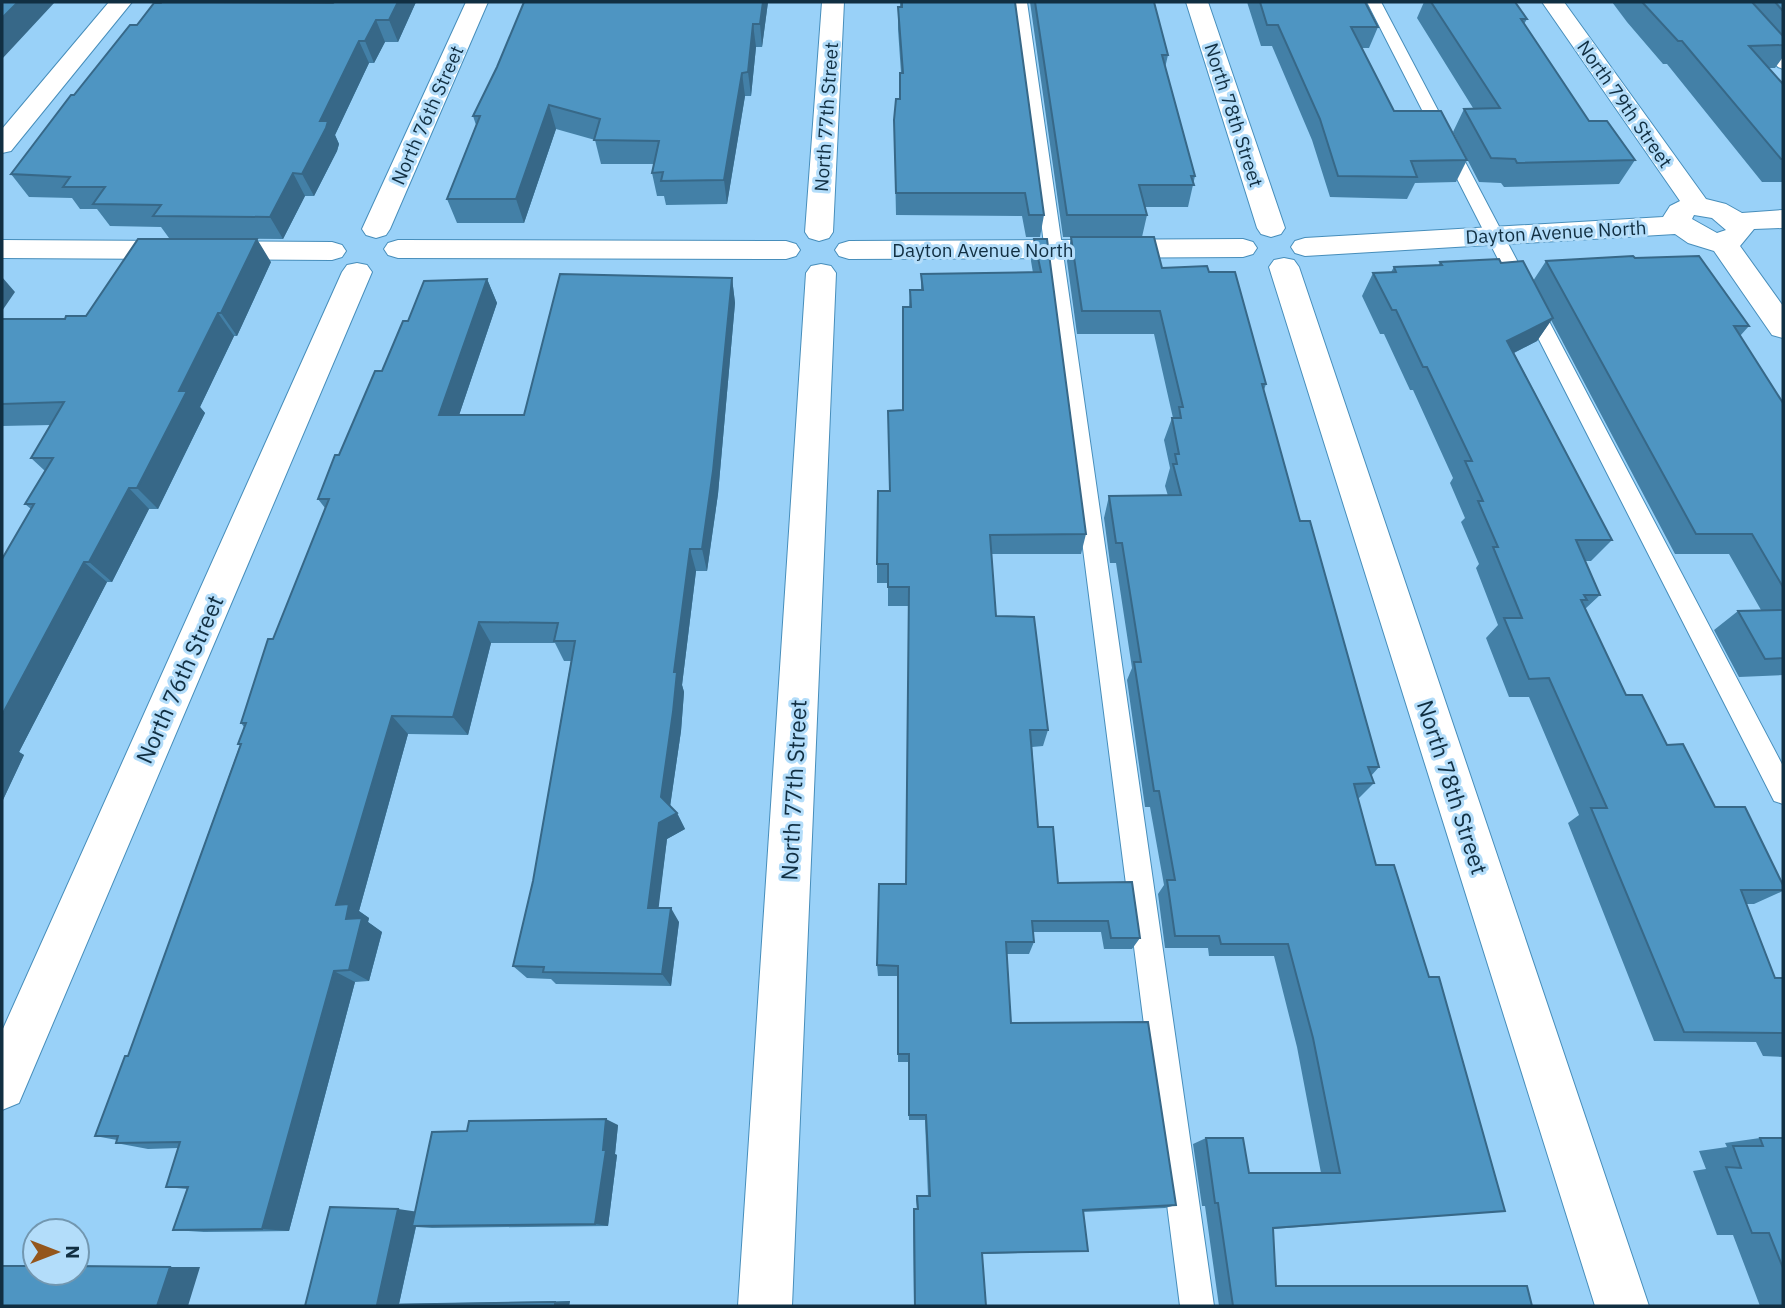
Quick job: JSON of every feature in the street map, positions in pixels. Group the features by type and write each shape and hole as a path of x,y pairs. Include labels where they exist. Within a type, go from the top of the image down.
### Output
{"street":[{"path":"2,145 121,2"},
{"name":"North 76th Street","path":"376,229 477,2"},
{"name":"North 77th Street","path":"819,232 833,2"},
{"name":"North 78th Street","path":"1197,2 1271,228"},
{"name":"North 79th Street","path":"1553,2 1689,215"},
{"path":"1689,215 1693,234 1729,231 1783,219"},
{"name":"Dayton Avenue North","path":"835,262 1055,250 1243,248 1252,259 1261,264 1294,257 1689,215"},
{"path":"1243,248 1243,239 1248,233 1271,228 1289,232 1294,257"},
{"path":"2,249 382,265 391,260 398,249 398,240 393,234 376,229 344,238 345,262"},
{"path":"1729,231 1783,328"},
{"path":"819,232 837,236 845,241 835,262 799,270 786,260 786,250 792,241 799,236 819,232"},
{"path":"398,249 786,250"},
{"name":"North 78th Street","path":"1294,257 1622,1306"},
{"name":"North 76th Street","path":"2,1086 345,262"},
{"name":"North 77th Street","path":"765,1306 835,262"}],"lane":[{"path":"1020,2 1197,1306"},
{"path":"1374,2 1783,792"},
{"path":"1727,2 1783,64"}],"building":[{"path":"2,2 18,2 2,18"},
{"path":"398,2 389,20 376,20 365,41 359,41 320,121 328,121 326,128 302,174 293,173 270,217 153,216 161,205 93,204 105,187 63,187 70,177 11,174 71,95 74,95 130,25 137,25 154,3"},
{"path":"524,2 763,2 760,24 753,24 748,72 742,73 724,180 661,181 663,172 652,173 659,141 594,140 600,119 549,105 516,199 447,199 480,116 473,116"},
{"path":"902,2 1015,2 1044,215 1029,215 1025,193 896,193 894,120 896,99 900,99 900,73 903,73 898,7 902,7"},
{"path":"1035,2 1154,2 1168,55 1162,55 1195,176 1191,176 1194,185 1139,185 1147,215 1067,215"},
{"path":"1260,2 1365,2 1378,27 1351,27 1394,111 1441,111 1467,160 1411,161 1417,177 1338,176 1320,119 1278,25 1267,25"},
{"path":"1431,2 1515,2 1527,19 1521,19 1589,121 1607,121 1635,160 1517,163 1515,159 1491,158 1464,109 1500,108"},
{"path":"1642,2 1752,2 1783,36 1783,45 1749,46 1783,84 1783,159 1682,41 1678,41"},
{"path":"1775,2 1783,2 1783,11"},
{"path":"1071,237 1154,237 1162,268 1207,266 1209,272 1235,272 1266,384 1262,384 1300,521 1310,521 1379,767 1368,767 1374,783 1354,784 1376,865 1394,865 1429,977 1439,977 1505,1211 1273,1228 1276,1286 1527,1286 1532,1306 1233,1306 1206,1138 1243,1138 1249,1173 1340,1173 1313,1038 1288,944 1221,944 1219,936 1175,936 1167,880 1175,880 1159,791 1154,791 1134,662 1141,662 1122,543 1116,543 1109,496 1181,495 1173,464 1177,464 1175,454 1179,454 1172,418 1181,418 1179,407 1183,407 1160,311 1082,311"},
{"path":"138,239 257,239 179,391 187,391 137,488 129,488 89,562 84,562 2,715 2,559 34,504 25,504 53,458 31,458 64,402 2,404 2,319 65,319 66,316 86,316"},
{"path":"1034,239 1047,239 1086,534 990,535 996,616 1034,617 1048,730 1030,730 1038,827 1053,827 1058,883 1132,882 1140,938 1111,938 1108,921 1032,921 1034,942 1006,942 1011,1023 1148,1022 1176,1205 1083,1210 1088,1251 982,1253 986,1306 915,1306 914,1209 918,1209 917,1196 930,1196 926,1115 909,1115 909,1054 898,1054 898,966 877,965 879,884 906,884 909,587 888,587 888,564 877,564 878,491 890,491 888,411 903,410 903,307 911,307 910,290 923,290 921,274 1041,272"},
{"path":"1633,256 1699,256 1749,326 1734,326 1783,403 1783,587 1752,534 1696,534 1546,261"},
{"path":"1499,259 1501,263 1523,261 1553,318 1507,341 1612,540 1576,540 1600,595 1584,595 1587,600 1581,600 1626,695 1642,695 1667,745 1683,744 1715,807 1745,807 1783,885 1783,890 1741,890 1775,978 1783,978 1783,1033 1684,1032 1591,808 1607,808 1549,678 1529,679 1504,618 1522,618 1493,547 1498,547 1478,501 1483,501 1465,461 1472,461 1427,367 1423,367 1396,310 1392,310 1373,273 1396,272 1394,267"},
{"path":"560,274 732,278 713,471 702,549 690,549 661,797 677,813 659,823 648,908 671,908 662,974 543,972 544,967 513,966 533,881 575,641 554,641 558,623 479,622 453,717 392,716 336,905 349,904 346,919 362,918 349,970 334,971 262,1229 173,1230 188,1187 166,1187 180,1142 116,1143 118,1136 95,1136 125,1056 128,1056 241,744 238,744 246,723 241,723 268,639 273,639 329,499 318,499 335,455 339,455 375,371 382,371 403,321 408,321 424,281 487,279 439,415 524,415"},
{"path":"1783,610 1783,658 1765,659 1738,611"},
{"path":"606,1119 603,1150 606,1150 595,1224 412,1226 432,1132 467,1131 469,1121"},
{"path":"1760,1138 1783,1138 1783,1268 1769,1233 1752,1233 1726,1167 1741,1168 1733,1146 1763,1146"},
{"path":"330,1207 398,1209 377,1305 555,1302 555,1306 305,1306"},
{"path":"2,1266 21,1266 21,1287 91,1287 91,1266 170,1267 157,1306 2,1306"}]}
